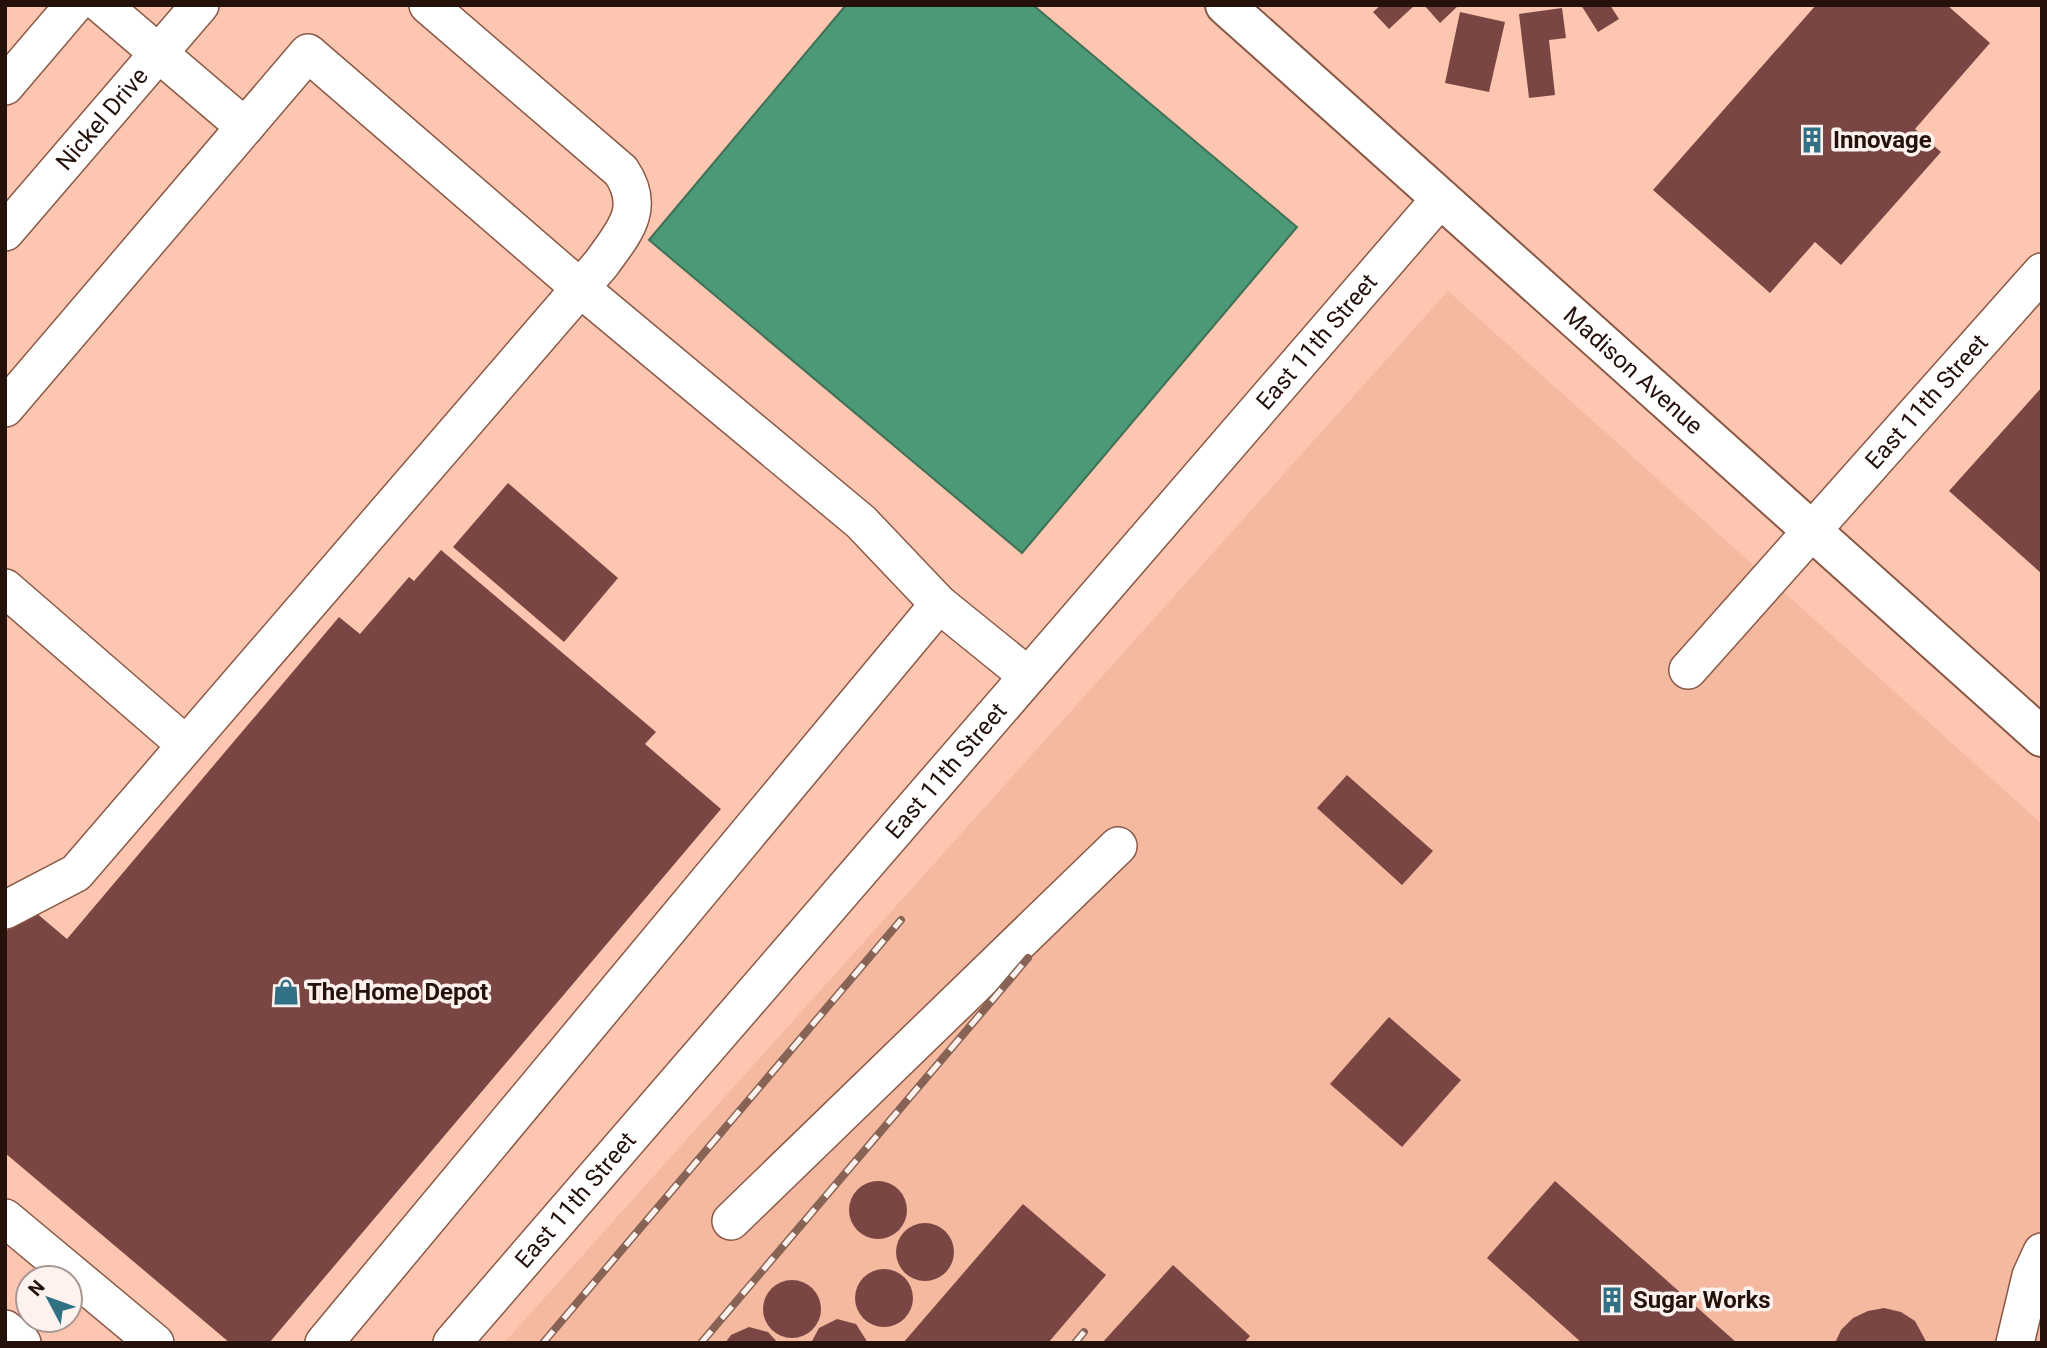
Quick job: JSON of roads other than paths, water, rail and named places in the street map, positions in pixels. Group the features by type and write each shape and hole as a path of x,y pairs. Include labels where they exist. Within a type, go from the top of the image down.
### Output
{"main road":[{"name":"Madison Avenue","path":"1225,5 2042,737"}],"street":[{"path":"5,86 74,5"},
{"path":"102,5 245,127"},
{"name":"Nickel Drive","path":"5,232 200,5"},
{"path":"5,910 76,873 580,288 628,225 632,187 607,156 428,5"},
{"path":"5,408 308,53 580,288 861,522 939,604 1028,676"},
{"name":"East 11th Street","path":"452,1343 1441,198"},
{"name":"East 11th Street","path":"1688,670 2042,272"},
{"path":"5,589 186,745"},
{"path":"324,1343 939,604"},
{"path":"732,1222 1118,846"},
{"path":"5,1218 155,1343"},
{"path":"2015,1343 2031,1276 2042,1252"},
{"path":"5,1329 22,1343"}],"railway":[{"path":"543,1343 901,920"},
{"path":"701,1343 1028,958"},
{"path":"1075,1343 1084,1332"}],"place":[{"name":"Innovage","path":"1812,140"},
{"name":"The Home Depot","path":"286,992"},
{"name":"Sugar Works","path":"1612,1300"}]}
